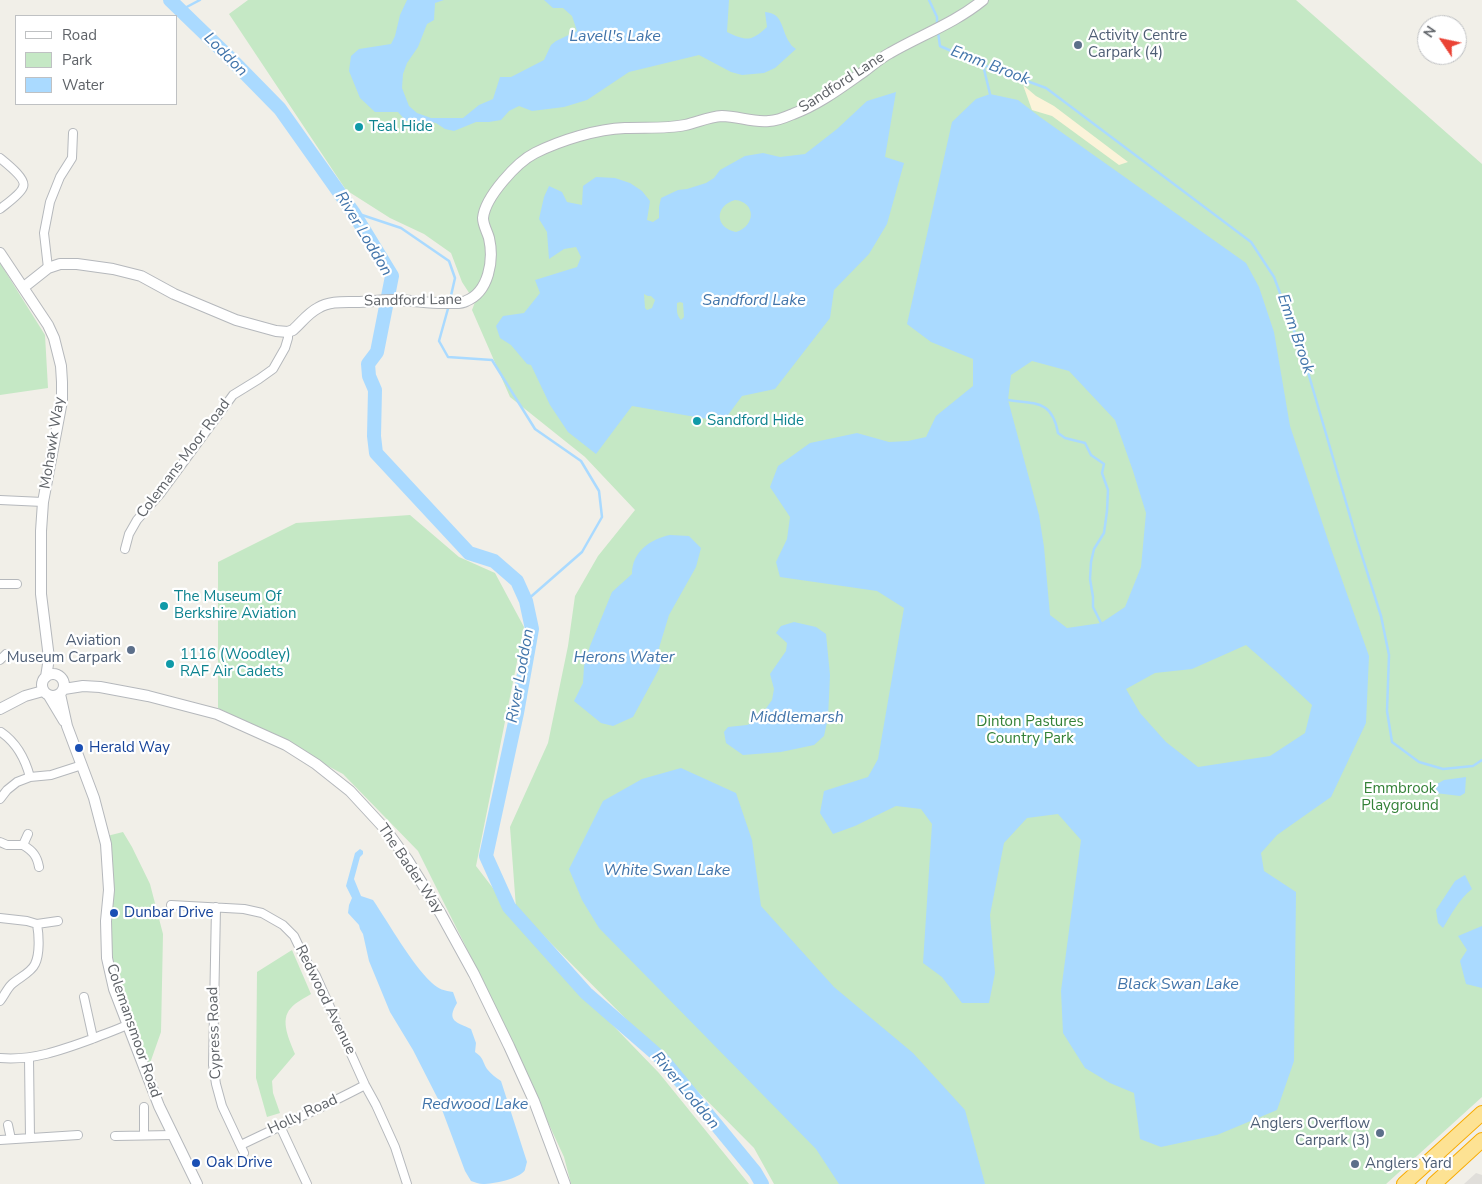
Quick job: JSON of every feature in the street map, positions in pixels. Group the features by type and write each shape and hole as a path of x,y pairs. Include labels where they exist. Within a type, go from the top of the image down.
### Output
{"highway":[{"path":"1404,1184 1482,1113"},
{"path":"1434,1184 1482,1140"}],"street":[{"name":"Sandford Lane","path":"288,332 293,330 318,307 331,303 395,300 438,304 461,303 473,297 481,290 488,272 491,255 489,238 484,223 486,209 501,184 515,168 533,154 573,138 598,131 686,125 707,118 725,116 770,122 786,117 807,109 889,54 971,10 983,0"},
{"path":"48,268 44,234 50,202 60,177 72,158 73,134"},
{"path":"0,158 24,182 20,192 0,209"},
{"name":"Mohawk Way","path":"0,253 48,325 54,338 61,366 62,402 43,502 41,531 41,594 49,649 45,686"},
{"path":"24,287 48,268 60,264 77,264 113,269 140,276 187,300 236,320 276,331 288,332"},
{"name":"Colemans Moor Road","path":"125,550 129,534 137,520 160,494 233,395 273,368 285,348 288,332"},
{"path":"0,500 43,502"},
{"path":"0,584 17,584"},
{"name":"Mohawk Way","path":"49,649 61,685"},
{"path":"0,709 45,686 52,674 61,685 53,697 45,686"},
{"name":"The Bader Way","path":"61,685 92,686 148,696 217,714 286,745 334,777 364,805 386,830 407,859 441,914 474,974 534,1101 565,1184"},
{"name":"Colemansmoor Road","path":"61,685 67,726"},
{"name":"Colemansmoor Road","path":"45,686 58,713 67,726 82,764 94,798 106,844 108,965 114,989 156,1098 197,1184"},
{"path":"2,732 10,738 21,752 30,777"},
{"path":"10,738 18,733"},
{"path":"0,799 17,782 30,777 51,775 82,764"},
{"path":"24,845 28,834"},
{"path":"0,842 7,845 24,845 33,852 38,860 39,867"},
{"name":"Redwood Avenue","path":"171,905 244,909 262,914 283,925 294,936 316,976 364,1085 376,1105 395,1147 408,1184"},
{"name":"Cypress Road","path":"216,908 213,1064 222,1106 244,1153"},
{"path":"0,918 37,924 58,921"},
{"path":"0,1001 11,985 22,978 35,964 39,933 37,924"},
{"path":"84,997 93,1038"},
{"path":"0,1058 29,1058 70,1048 129,1024"},
{"path":"29,1058 30,1138"},
{"name":"Holly Road","path":"241,1145 303,1117 364,1085"},
{"path":"144,1107 144,1135"},
{"path":"8,1125 11,1140"},
{"path":"280,1126 307,1184"},
{"path":"0,1140 78,1135"},
{"path":"115,1136 173,1135"}],"shaded area":[{"path":"1476,1173 1482,1175 1482,1184 1464,1184"}],"green space":[{"name":"Dinton Pastures Country Park","path":"248,0 1296,0 1482,164 1482,1097 1386,1184 774,1184 754,1148 516,908 510,827 548,743 568,646 575,596 598,556 635,510 585,457 510,397 472,310 475,302 462,282 451,253 424,234 390,218 346,190 229,14"},
{"path":"0,263 45,335 48,388 0,395"},
{"path":"410,515 459,557 495,573 524,627 476,866 542,952 659,1073 749,1184 571,1184 564,1157 481,977 418,851 343,774 218,708 218,562 296,523"},
{"path":"123,832 150,884 163,934 161,1032 149,1066 124,1005 112,967 107,836"},
{"path":"292,950 311,994 295,1004 286,1018 288,1037 295,1054 272,1081 273,1093 280,1113 267,1117 256,1078 257,972"}],"sand":[{"path":"1023,85 1128,162 1119,165 1052,116 1032,110"}],"water":[{"name":"Lavell's Lake","path":"407,0 444,0 435,3 434,20 427,24 418,47 407,63 403,74 402,88 409,106 417,113 431,118 463,118 479,105 493,99 500,77 511,77 544,60 551,45 577,31 572,16 563,8 553,8 544,0 729,0 727,32 739,37 752,38 767,27 765,12 771,13 779,19 787,38 796,49 775,68 764,73 742,75 731,72 699,55 629,72 587,100 564,107 532,111 519,106 509,111 501,120 476,122 454,131 445,129 436,123 406,121 398,112 375,112 360,98 349,71 351,56 359,49 391,44"},
{"name":"Sandford Lake","path":"896,92 885,157 904,163 887,224 869,254 834,290 830,318 775,389 742,396 728,415 713,420 632,406 596,454 568,432 550,405 531,365 527,364 511,345 500,338 496,326 503,316 524,313 540,293 535,280 577,267 581,257 576,247 564,249 549,259 547,232 539,219 544,197 549,186 562,192 567,202 582,205 583,186 596,177 615,178 630,183 642,191 650,201 647,220 653,222 659,218 661,198 678,190 706,183 714,178 720,170 745,156 763,153 780,157 805,154 837,129 867,101","holes":["735,200 747,205 751,214 747,225 736,232 724,226 720,217 723,207","644,294 651,296 655,300 652,308 647,310 645,308","677,303 683,303 684,317 681,320 677,310"]},
{"name":"Black Swan Lake","path":"990,94 1018,100 1246,263 1259,287 1274,332 1290,426 1369,656 1366,723 1331,797 1277,835 1261,853 1264,871 1296,892 1294,1061 1277,1110 1217,1135 1161,1147 1140,1139 1134,1093 1110,1083 1085,1068 1063,1033 1061,991 1081,840 1058,814 1027,818 1004,843 990,915 995,973 989,1003 962,1003 942,977 923,963 932,824 921,809 896,806 855,826 833,834 820,813 824,791 868,777 878,759 904,608 877,591 780,577 776,562 787,539 790,517 770,487 778,466 810,443 857,433 889,442 908,441 926,437 936,416 973,386 973,359 931,342 907,324 952,122 976,99","holes":["1032,361 1069,371 1115,420 1146,513 1141,567 1125,607 1101,623 1067,628 1050,615 1039,515 1008,400 1011,375","1246,645 1312,705 1305,733 1270,756 1198,767 1166,742 1140,713 1126,689 1155,673 1192,669"]},
{"name":"Herons Water","path":"670,535 689,536 701,548 696,567 669,615 659,648 661,662 659,669 633,717 613,726 601,723 574,701 583,683 584,666 590,646 612,592 632,574 635,559 639,553 649,543"},
{"name":"Middlemarsh","path":"794,622 816,627 826,634 830,675 828,718 824,736 814,745 781,752 743,755 726,743 724,732 728,727 747,725 757,721 772,700 774,689 770,674 786,651 787,643 776,633 781,626"},
{"name":"White Swan Lake","path":"681,768 736,793 752,840 761,906 834,987 913,1053 965,1110 985,1184 839,1184 816,1149 599,928 582,900 569,869 603,801 642,779"},
{"path":"1466,777 1465,793 1460,796 1427,792 1429,784"},
{"name":"Redwood Lake","path":"360,849 363,851 363,854 360,857 354,879 361,896 373,900 408,954 432,983 437,987 453,992 457,1003 452,1014 454,1020 471,1029 476,1043 475,1052 489,1071 501,1081 527,1162 525,1170 517,1176 499,1182 481,1184 471,1181 465,1171 438,1099 413,1050 390,1012 369,961 363,934 359,925 348,913 352,898 346,886 355,853"},
{"path":"1465,875 1472,889 1459,902 1443,928 1438,923 1436,910 1455,881"},
{"path":"1482,926 1482,988 1466,984 1460,961 1467,950 1458,936"}],"waterway":[{"name":"River Loddon","path":"170,0 280,109 353,212 392,276 377,352 368,364 369,376 375,390 374,436 376,453 469,553 494,561 517,581 526,601 532,629 517,713 486,856 509,907 586,993 663,1060 755,1172 762,1184"},
{"name":"Emm Brook","path":"181,10 200,0"},
{"name":"Emm Brook","path":"929,0 937,17 937,24"},
{"name":"Emm Brook","path":"938,32 940,46 983,65 1046,88 1251,242 1274,277 1303,355 1381,616 1389,655 1387,711 1392,742 1419,762 1443,769 1473,766 1482,760"},
{"path":"983,65 990,94"},
{"path":"353,212 401,228 449,261 455,278 450,300"},
{"path":"449,305 439,341 448,357 492,360 535,429 581,461 599,491 602,517 582,552 526,601"},
{"path":"1008,400 1035,403 1047,409 1052,414 1058,433 1065,438 1085,443 1091,455 1104,464 1102,473 1108,490 1107,511 1104,533 1094,549 1090,579 1093,607 1101,623"}],"place":[{"name":"Activity Centre Carpark (4)","path":"1078,45"},
{"name":"Teal Hide","path":"359,127"},
{"name":"Sandford Hide","path":"697,421"},
{"name":"The Museum Of Berkshire Aviation","path":"164,606"},
{"name":"Aviation Museum Carpark","path":"131,650"},
{"name":"1116 (Woodley) RAF Air Cadets","path":"170,664"},
{"name":"Herald Way","path":"79,748"},
{"name":"Dunbar Drive","path":"114,913"},
{"name":"Anglers Overflow Carpark (3)","path":"1380,1133"},
{"name":"Oak Drive","path":"196,1163"},
{"name":"Anglers Yard","path":"1355,1164"}],"water label":[{"name":"Loddon","path":"225,55"}],"park label":[{"name":"Emmbrook Playground","path":"1400,798"}]}
